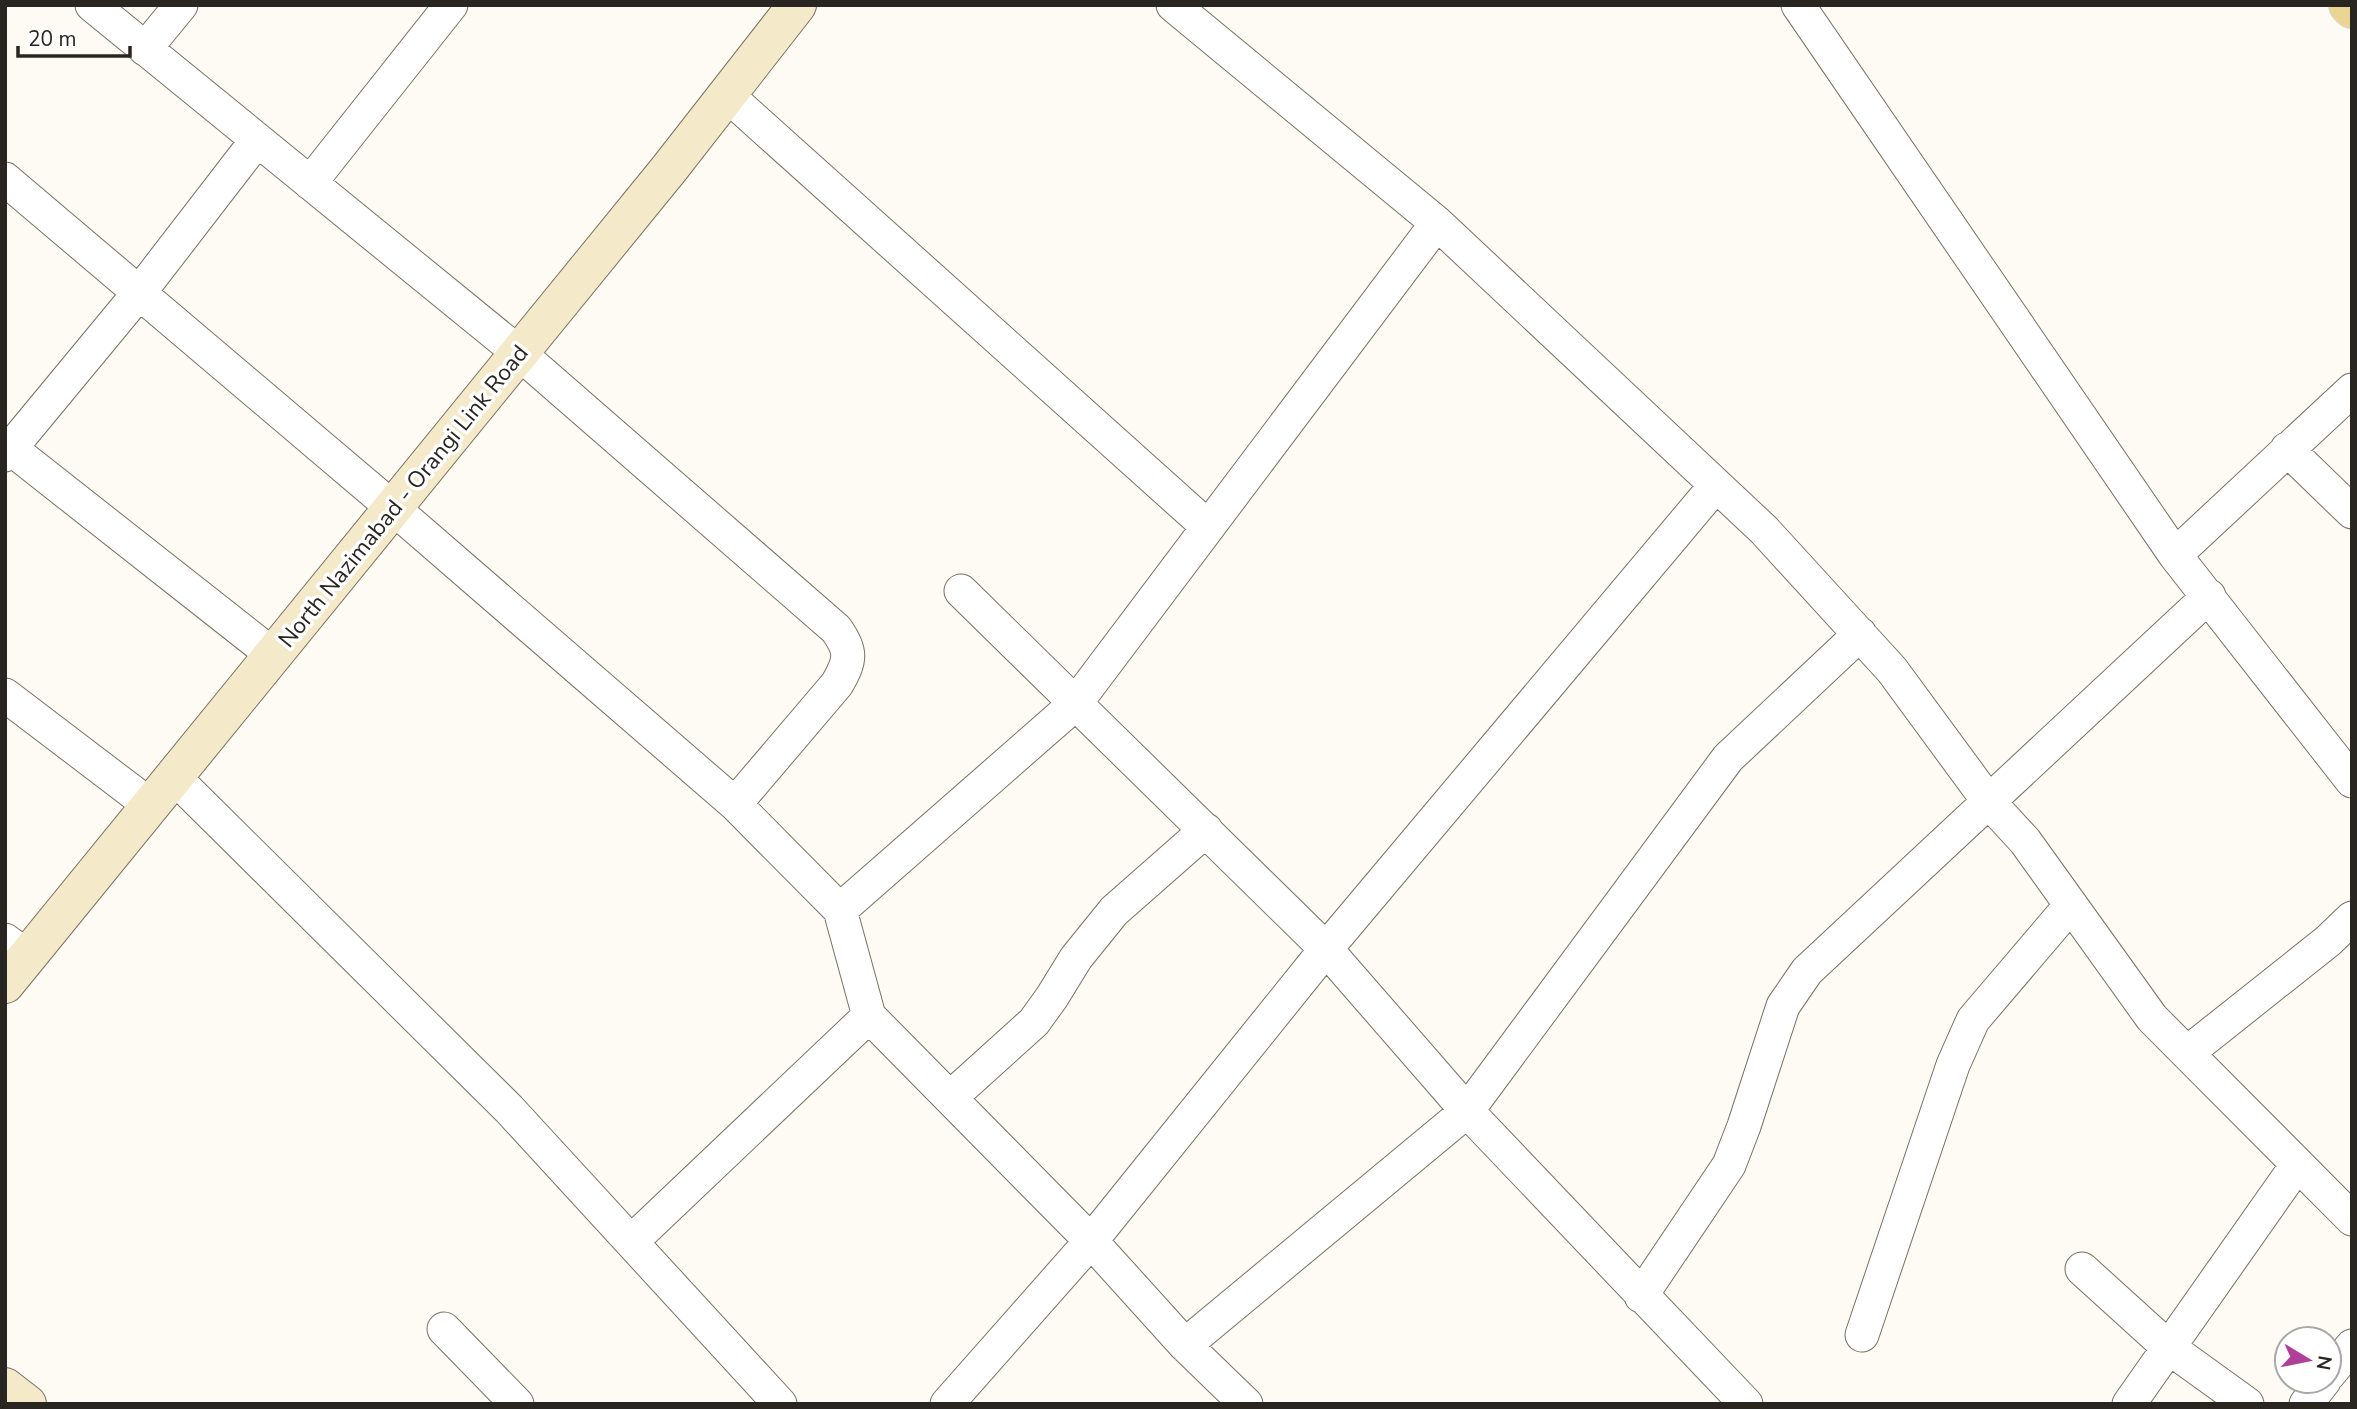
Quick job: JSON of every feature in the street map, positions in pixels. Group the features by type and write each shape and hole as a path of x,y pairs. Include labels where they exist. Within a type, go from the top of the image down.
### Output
{"main road":[{"name":"North Nazimabad - Orangi Link Road","path":"13,960 162,791 519,353 797,5"},
{"path":"5,1387 27,1404"}],"street":[{"path":"92,5 519,353 836,629 847,645 847,667 837,684 735,804"},
{"path":"145,49 181,5"},
{"path":"310,183 451,5"},
{"path":"1172,5 1437,223 1764,530 1892,670 1989,802 2025,841 2152,1018 2352,1219"},
{"path":"1798,5 2175,555 2352,781"},
{"path":"727,95 1207,526"},
{"path":"257,140 139,293 7,450 273,655"},
{"path":"5,179 393,508 735,804 840,910 869,1016 1091,1241 1185,1345 1247,1404"},
{"path":"840,910 1074,704 1437,223"},
{"path":"2175,555 2352,390"},
{"path":"2287,449 2352,512"},
{"path":"947,1404 1091,1241 1326,949 1716,485"},
{"path":"961,591 1326,949 1467,1111 1746,1404"},
{"path":"1642,1296 1730,1165 1783,1006 1807,971 2209,596"},
{"path":"1185,1345 1467,1111 1728,758 1860,634"},
{"path":"5,695 162,791 509,1109 780,1404"},
{"path":"951,1097 1034,1022 1076,958 1114,911 1206,830"},
{"path":"1861,1335 1953,1065 1973,1020 2071,905"},
{"path":"2187,1053 2328,941 2352,918"},
{"path":"631,1242 869,1016"},
{"path":"2129,1404 2297,1165"},
{"path":"2082,1269 2168,1347 2247,1404"},
{"path":"444,1329 517,1404"}]}
